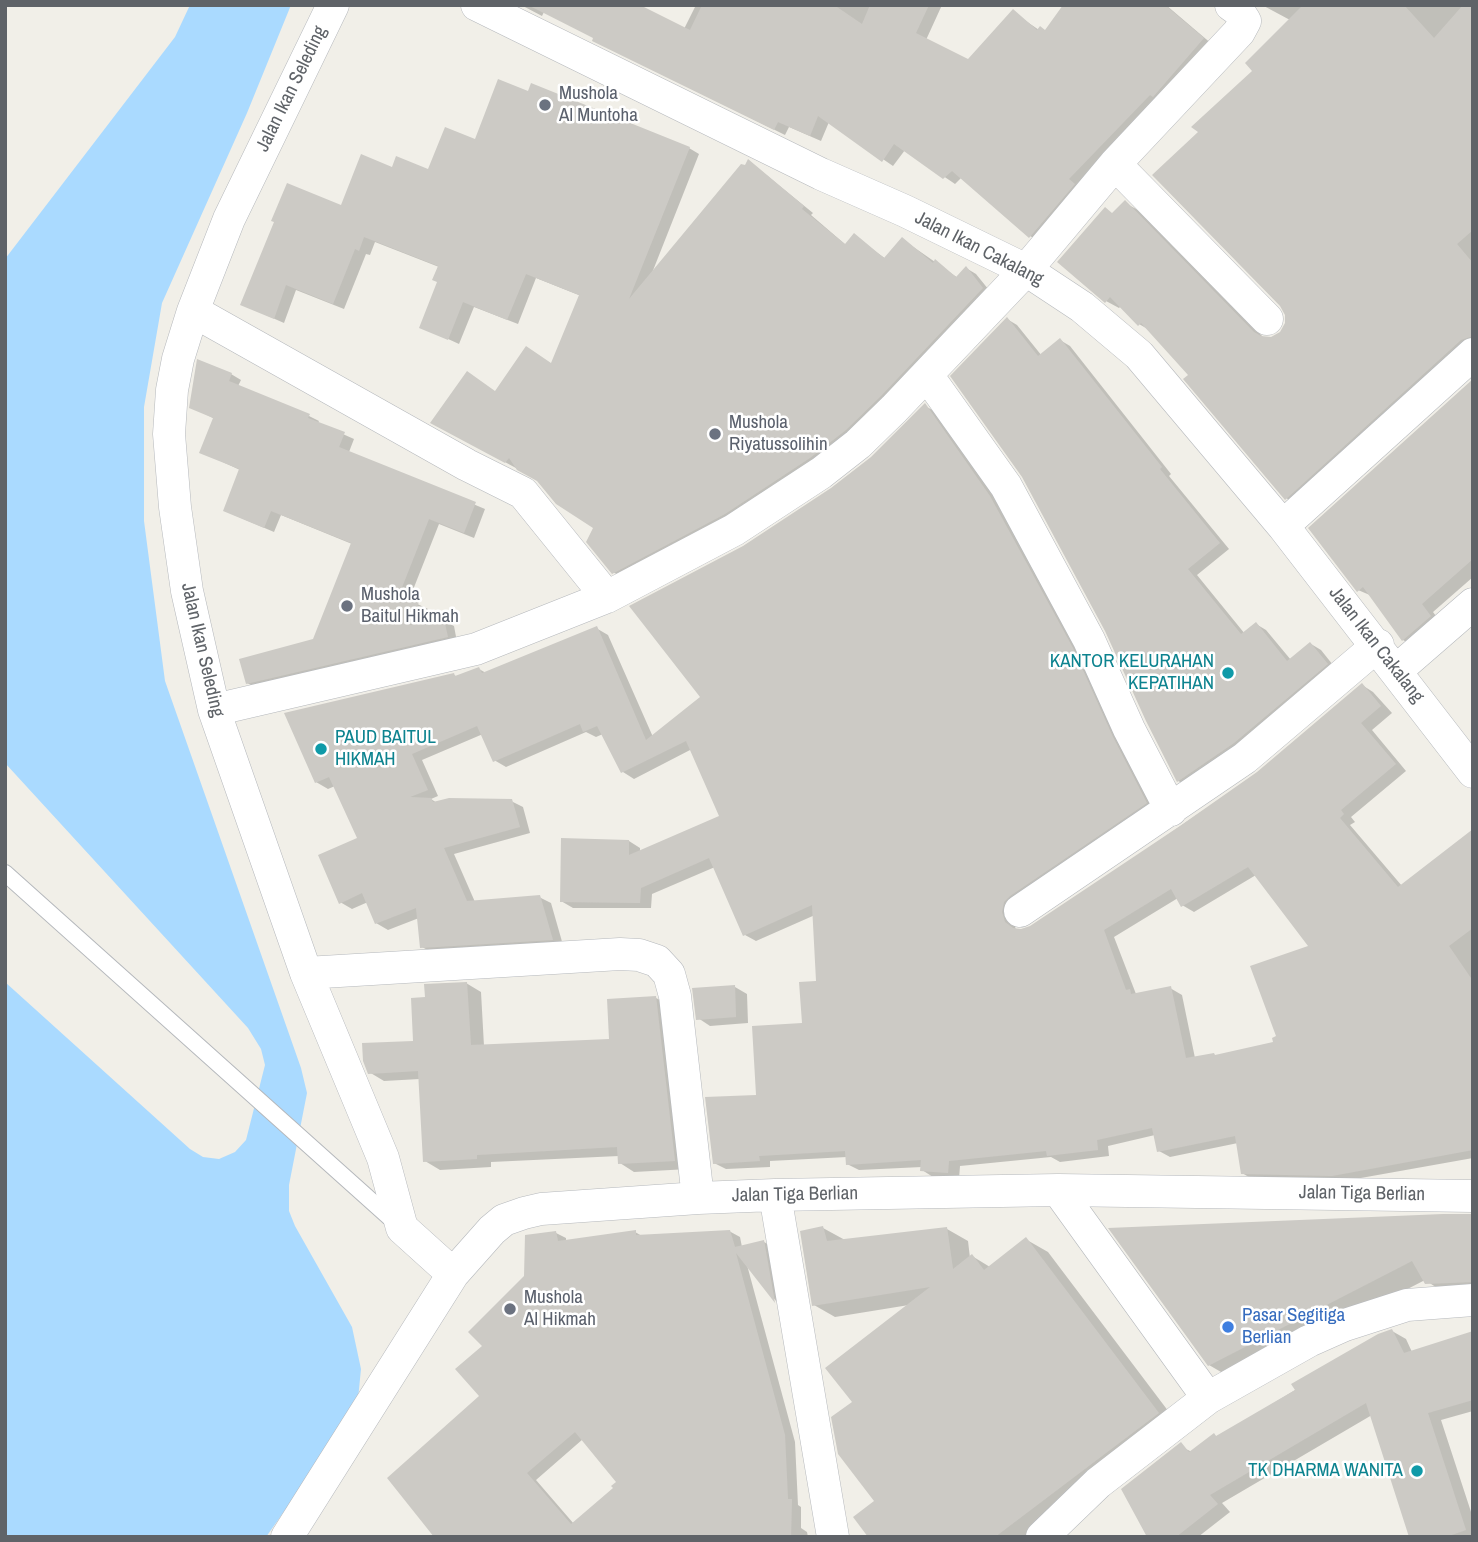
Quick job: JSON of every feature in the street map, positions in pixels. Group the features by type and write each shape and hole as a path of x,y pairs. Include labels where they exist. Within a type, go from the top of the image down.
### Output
{"street":[{"name":"Jalan Ikan Seleding","path":"333,5 229,219 193,311 178,359 172,390 169,433 175,507 187,591 214,710 306,973 383,1158 402,1228"},
{"name":"Jalan Ikan Cakalang","path":"477,5 821,174 905,211 1026,270 1082,307 1139,355 1283,526 1378,645 1473,772"},
{"path":"214,710 458,654 607,597 734,530 821,473 858,443 927,375 1026,270 1115,164 1239,33 1245,21 1243,15 1231,5"},
{"path":"1115,164 1267,319"},
{"path":"193,311 467,465 523,493 607,597"},
{"path":"1283,526 1473,354"},
{"path":"927,375 1006,486 1089,640 1129,729 1171,810"},
{"path":"1397,670 1473,604"},
{"path":"1020,911 1245,758 1378,645"},
{"path":"306,973 620,954 649,957 657,961 669,974 675,996 698,1198"},
{"path":"1058,1190 1208,1398"},
{"name":"Jalan Tiga Berlian","path":"287,1537 453,1273 492,1230 504,1220 524,1213 541,1209 775,1195 1058,1190 1473,1196"},
{"path":"775,1195 833,1537"},
{"path":"402,1228 453,1273"},
{"path":"1042,1537 1098,1483 1208,1398 1309,1341 1355,1321 1407,1305 1473,1300"}],"lane":[{"path":"5,873 402,1228"}],"water":[{"path":"190,5 291,5 247,113 162,303 144,407 144,521 165,681 301,1068 307,1093 289,1185 289,1211 352,1327 361,1369 357,1409 266,1537 5,1537 5,982 190,1149 203,1157 219,1159 235,1152 246,1140 265,1065 261,1049 248,1028 5,763 5,259 175,37"}],"building":[{"path":"528,5 640,5 690,30 702,5 834,5 862,24 870,5 929,5 916,33 968,59 1013,9 1037,30 1040,26 1045,30 1063,5 1165,5 1204,38 1153,97 1150,95 1069,179 1075,184 1029,238 952,171 943,179 894,144 882,162 818,116 810,136 778,122 774,130 592,41 593,38"},
{"path":"1303,5 1404,5 1434,38 1463,5 1473,5 1473,230 1457,244 1473,263 1473,336 1461,340 1285,500 1183,379 1188,375 1141,323 1138,326 1110,297 1105,303 1057,262 1105,207 1112,213 1125,200 1254,332 1271,337 1280,332 1285,323 1285,315 1280,306 1152,175 1198,132 1191,127 1252,71 1245,63"},
{"path":"498,79 528,91 531,83 690,147 629,299 748,159 845,244 854,233 884,258 902,237 933,263 935,259 956,277 966,266 983,288 881,396 846,430 810,458 725,514 612,574 586,542 593,528 556,504 537,481 517,470 509,458 505,463 430,423 467,371 495,391 526,346 551,363 579,295 526,274 507,320 463,302 448,340 419,328 437,282 432,280 438,266 364,237 359,251 355,249 333,304 286,285 274,319 240,305 287,183 341,205 361,154 392,167 396,156 428,169 445,127 475,139"},
{"path":"1007,317 1038,356 1060,338 1220,543 1188,569 1241,634 1256,622 1287,661 1310,642 1328,664 1234,743 1177,782 1105,631 1022,477 950,376"},
{"path":"197,359 232,373 229,381 310,414 308,418 345,432 339,447 476,502 464,533 429,519 399,595 419,602 409,625 444,619 448,637 246,684 239,659 313,639 351,543 271,511 264,528 223,511 239,469 199,453 213,418 189,408"},
{"path":"1473,379 1473,559 1422,604 1431,616 1402,641 1363,587 1357,592 1308,528"},
{"path":"925,403 990,496 1073,648 1113,737 1147,803 1010,896 1004,902 1002,912 1005,922 1013,928 1030,926 1257,772 1362,683 1381,706 1361,723 1396,764 1341,810 1344,814 1340,818 1398,887 1473,829 1473,928 1449,946 1473,981 1473,1150 1332,1176 1241,1174 1235,1136 1157,1152 1152,1128 1097,1140 1098,1150 1047,1156 1046,1151 949,1161 948,1173 920,1171 921,1160 846,1165 845,1151 759,1156 760,1161 713,1164 705,1097 756,1095 752,1026 802,1023 799,982 816,981 812,905 743,936 709,858 641,888 640,903 560,902 561,838 629,840 629,855 719,816 686,741 621,773 597,726 583,732 580,724 493,762 477,726 412,754 428,790 410,797 431,798 433,802 449,798 512,799 520,827 444,848 467,901 540,895 553,940 420,948 416,908 375,924 362,893 339,904 318,855 357,838 329,777 315,783 284,713 454,673 455,676 479,667 482,673 597,626 646,740 700,697 629,606 743,546 831,488 871,457","holes":["1248,867 1308,946 1250,966 1276,1036 1272,1038 1273,1042 1215,1055 1186,1058 1171,986 1131,994 1130,989 1126,990 1104,930 1171,889 1181,907"]},
{"path":"467,982 471,1045 609,1039 607,999 656,996 675,1161 618,1164 617,1147 477,1155 477,1159 423,1162 418,1071 368,1074 363,1061 362,1043 413,1041 411,998 425,997 424,984"},
{"path":"735,985 736,1017 696,1020 692,988"},
{"name":"Pasar Segitiga Berlian","path":"1473,1214 1473,1282 1425,1284 1412,1261 1208,1366 1108,1228"},
{"path":"823,1226 827,1241 947,1227 953,1269 972,1254 984,1270 1026,1237 1159,1413 995,1537 868,1537 853,1517 874,1501 838,1454 831,1417 852,1402 825,1368 930,1287 812,1306 800,1231"},
{"path":"636,1230 636,1235 730,1230 735,1247 764,1240 775,1303 736,1253 785,1435 788,1499 792,1499 791,1537 434,1537 387,1478 479,1396 455,1369 482,1346 468,1332 524,1276 525,1235 556,1231 558,1241","holes":["575,1432 616,1482 611,1486 613,1488 571,1524 527,1473"]},
{"path":"1392,1329 1404,1353 1473,1331 1473,1400 1428,1413 1466,1530 1446,1537 1409,1537 1366,1403 1210,1495 1218,1504 1176,1537 1147,1537 1121,1489 1181,1442 1189,1452 1214,1433 1216,1436 1295,1390 1291,1384 1378,1334"}],"place":[{"name":"Mushola Al Muntoha","path":"545,105"},
{"name":"Mushola Riyatussolihin","path":"715,434"},
{"name":"Mushola Baitul Hikmah","path":"347,606"},
{"name":"KANTOR KELURAHAN KEPATIHAN","path":"1228,673"},
{"name":"PAUD BAITUL HIKMAH","path":"321,749"},
{"name":"Mushola Al Hikmah","path":"510,1309"},
{"name":"Pasar Segitiga Berlian","path":"1228,1327"},
{"name":"TK DHARMA WANITA","path":"1417,1471"}]}
